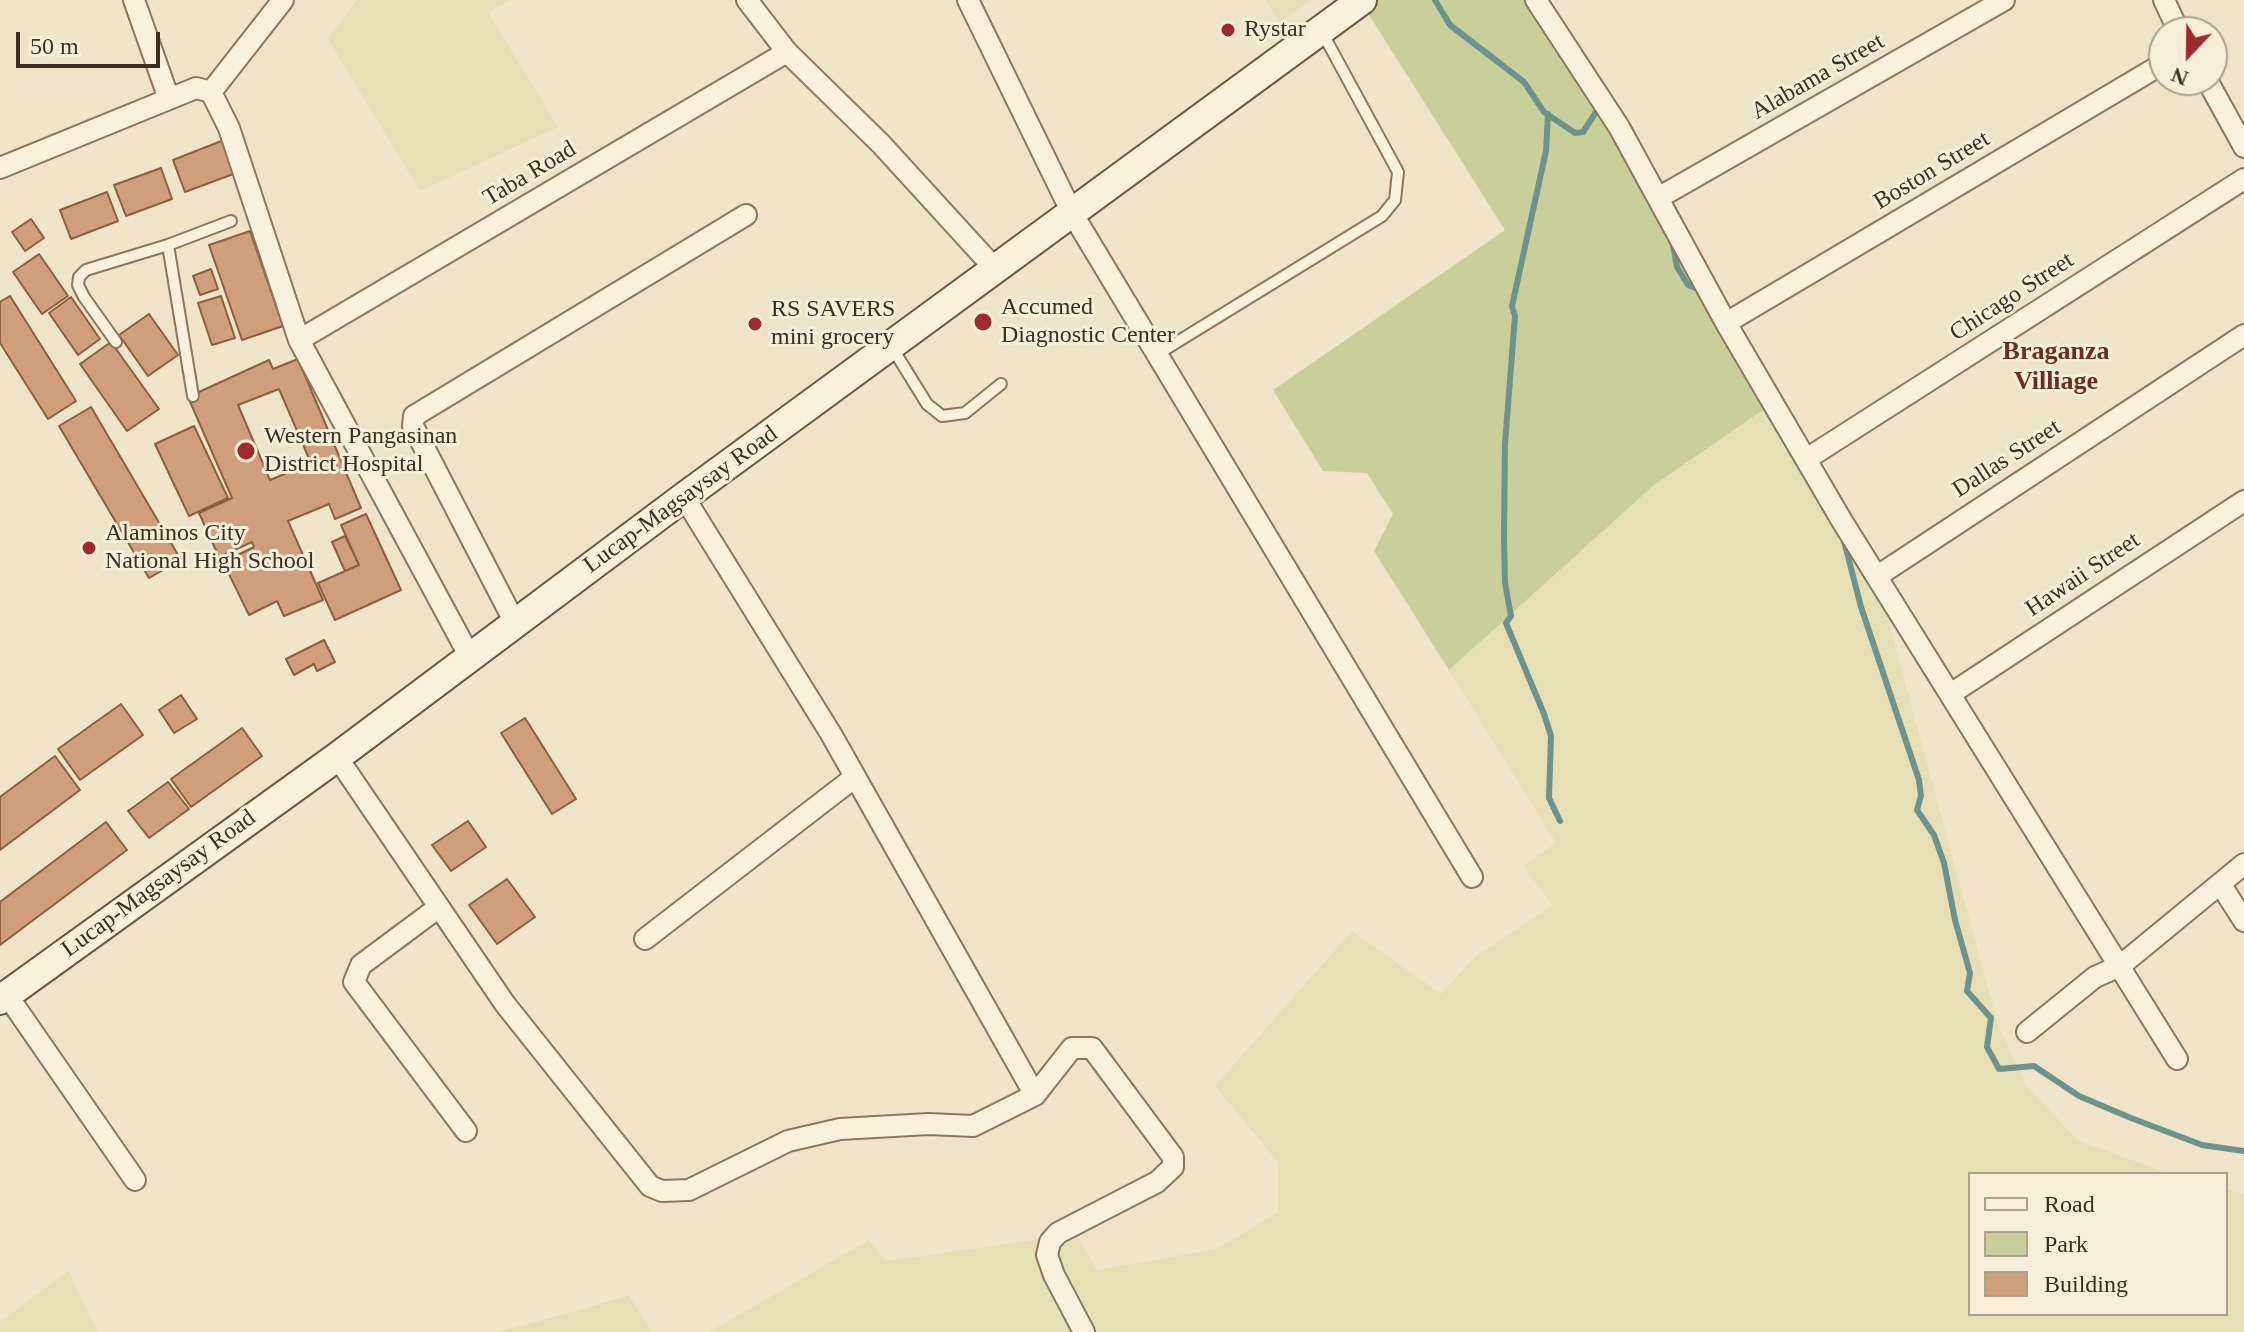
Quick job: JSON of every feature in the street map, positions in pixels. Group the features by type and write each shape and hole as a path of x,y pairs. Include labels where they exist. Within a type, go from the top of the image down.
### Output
{"street":[{"path":"134,0 169,99"},
{"path":"211,92 283,0"},
{"path":"747,0 787,52 881,144 997,271"},
{"path":"968,0 1072,213 1472,877"},
{"path":"1536,0 1619,127 1726,323 1808,458 1842,521 1879,575 2177,1059"},
{"name":"Alabama Street","path":"1658,198 2004,0"},
{"name":"Lucap-Magsaysay Road","path":"4,997 337,757 684,497 997,271 1320,28 1358,3"},
{"name":"Taba Road","path":"299,340 787,52"},
{"name":"Boston Street","path":"1726,323 2148,72"},
{"path":"0,168 196,88 211,92 229,128 299,340 470,657"},
{"path":"2216,96 2244,147"},
{"name":"Chicago Street","path":"1808,458 2244,179"},
{"path":"515,623 413,426 414,416 746,215"},
{"name":"Dallas Street","path":"1879,575 2244,335"},
{"path":"684,497 855,777 1035,1095"},
{"name":"Hawaii Street","path":"1952,693 2244,501"},
{"path":"337,757 505,1004 650,1186 662,1191 689,1190 788,1141 840,1129 929,1124 973,1126 1035,1095 1072,1048 1092,1048 1173,1157 1169,1174 1058,1233 1050,1242 1047,1255 1054,1275 1084,1332"},
{"path":"645,939 855,777"},
{"path":"2027,1032 2095,977 2120,966 2244,864"},
{"path":"2221,885 2244,921"},
{"path":"439,907 361,965 354,982 466,1131"},
{"path":"4,997 135,1180"}],"lane":[{"path":"1156,355 1382,216 1395,200 1398,172 1320,28"},
{"path":"116,342 84,297 78,285 79,277 86,270 168,245 231,221"},
{"path":"168,245 193,396"},
{"path":"892,347 927,404 942,416 965,413 1001,384"}],"shaded area":[{"path":"357,0 510,0 488,12 558,127 420,191 328,39"},
{"path":"1265,0 1311,0 1280,22"},
{"path":"1776,401 1874,568 1998,1025 2025,1084 2077,1140 2165,1172 1968,1172 1968,1316 2228,1316 2228,1190 2244,1194 2244,1332 709,1332 869,1240 886,1261 1076,1234 1097,1270 1217,1249 1278,1212 1278,1162 1215,1086 1352,931 1441,994 1475,957 1553,905 1523,866 1556,843 1449,670 1654,485"},
{"path":"68,1271 97,1332 0,1332 0,1322"},
{"path":"629,1295 652,1332 498,1332 576,1311"}],"green space":[{"path":"1374,0 1539,0 1776,401 1654,485 1449,670 1374,551 1393,514 1367,473 1323,471 1273,390 1505,230 1364,7"}],"building":[{"path":"224,140 236,173 185,192 173,160"},
{"path":"161,168 172,199 126,216 114,185"},
{"path":"107,192 118,221 71,239 60,210"},
{"path":"31,219 44,238 25,251 12,232"},
{"path":"250,231 283,326 242,340 209,245"},
{"path":"39,254 68,296 42,314 13,272"},
{"path":"211,269 218,289 200,295 193,276"},
{"path":"10,296 76,401 48,419 0,343 0,302"},
{"path":"221,296 235,338 212,345 198,303"},
{"path":"71,297 100,339 78,355 49,313"},
{"path":"149,314 178,355 148,376 119,335"},
{"path":"111,342 159,409 127,431 80,364"},
{"path":"298,359 361,508 335,519 329,504 288,521 323,600 284,616 277,601 249,615 223,562 254,547 252,542 219,557 199,513 232,498 188,397 269,360 273,369","holes":["279,389 311,463 270,480 238,405"]},
{"path":"91,407 181,560 149,578 59,426"},
{"path":"194,426 228,498 189,516 155,444"},
{"path":"366,514 401,590 335,620 318,583 359,565 341,525"},
{"path":"345,536 359,565 345,571 332,542"},
{"path":"324,640 335,662 317,671 314,664 294,675 286,659"},
{"path":"181,695 197,719 174,733 159,710"},
{"path":"121,704 143,735 80,780 58,749"},
{"path":"525,718 576,799 552,814 501,733"},
{"path":"242,728 262,756 191,807 171,779"},
{"path":"55,756 80,790 0,850 0,797"},
{"path":"168,782 189,809 149,838 128,811"},
{"path":"468,821 486,847 451,871 432,845"},
{"path":"106,822 127,850 0,945 0,902"},
{"path":"507,879 535,917 497,944 469,905"}],"waterway":[{"path":"1435,0 1450,25 1524,82 1544,112 1575,133 1583,132 1598,109 1602,112"},
{"path":"1548,114 1546,151 1512,306 1515,316 1505,444 1504,537 1505,583 1511,616 1506,623 1551,736 1549,798 1560,821"},
{"path":"1672,240 1677,267 1688,285 1702,291"},
{"path":"1843,537 1861,607 1919,780 1921,796 1917,810 1934,835 1944,863 1955,920 1970,973 1967,991 1991,1018 1987,1047 1999,1069 2034,1066 2079,1096 2131,1118 2202,1145 2244,1151"}],"place":[{"name":"Rystar","path":"1228,30"},
{"name":"Accumed Diagnostic Center","path":"983,322"},
{"name":"RS SAVERS mini grocery","path":"755,324"},
{"name":"Western Pangasinan District Hospital","path":"246,451"},
{"name":"Alaminos City National High School","path":"89,548"}],"district":[{"name":"Braganza Villiage","path":"2056,367"}]}
